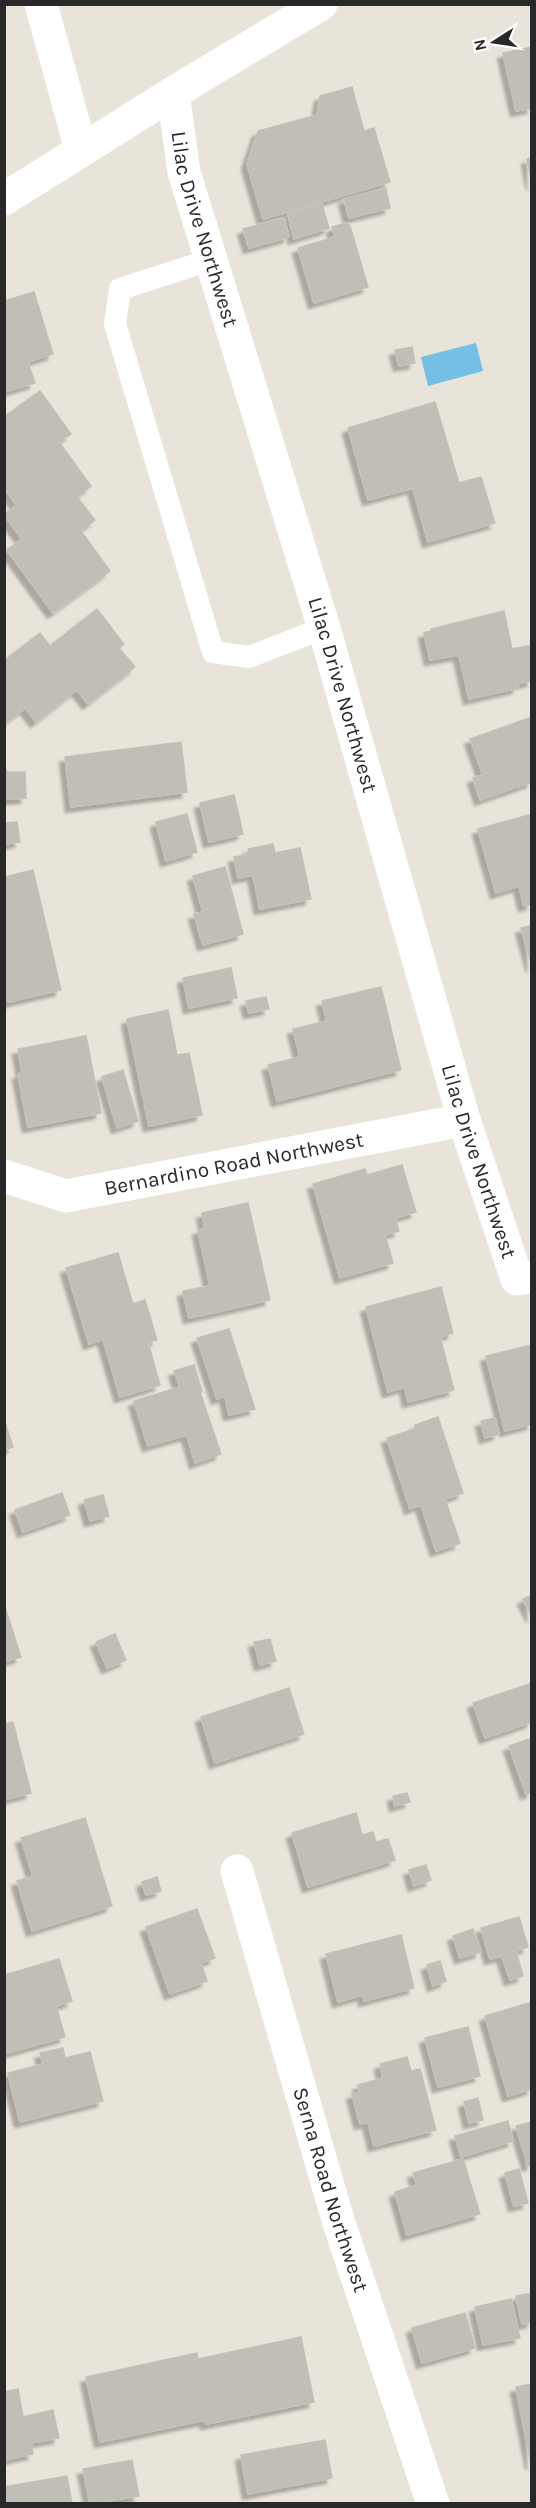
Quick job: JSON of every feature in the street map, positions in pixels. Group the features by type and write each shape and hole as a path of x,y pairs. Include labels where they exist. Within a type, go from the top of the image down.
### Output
{"street":[{"path":"41,4 81,150"},
{"path":"4,199 321,4"},
{"name":"Lilac Drive Northwest","path":"173,93 184,172 324,628 464,1120 518,1279 531,1277"},
{"name":"Bernardino Road Northwest","path":"4,1176 66,1196 464,1120"},
{"name":"Serna Road Northwest","path":"237,1871 338,2220 433,2504"}],"lane":[{"path":"210,260 120,290 114,324 213,652 249,657 324,628"}],"water":[{"path":"476,343 483,371 428,386 421,357"}],"building":[{"path":"532,47 532,108 516,111 503,53"},
{"path":"352,87 364,131 374,128 390,182 263,219 247,164 258,131 317,115 320,96"},
{"path":"532,158 532,185 527,159"},
{"path":"386,189 390,208 349,218 344,199"},
{"path":"322,204 329,228 294,239 288,214"},
{"path":"284,218 289,237 249,248 243,229"},
{"path":"346,223 350,226 368,287 314,303 298,248 335,237 332,227"},
{"path":"34,292 53,354 28,362 35,383 4,392 4,301"},
{"path":"412,347 415,363 399,366 395,350"},
{"path":"40,391 71,434 59,442 91,486 77,497 95,520 81,531 110,571 53,613 7,550 22,539 4,515 17,505 4,488 4,417"},
{"path":"435,402 459,483 481,477 495,523 428,542 413,488 368,500 348,428"},
{"path":"97,609 124,644 119,648 135,667 88,704 77,690 36,722 25,708 4,724 4,661 40,633 50,646"},
{"path":"504,611 512,649 532,645 532,681 517,684 518,688 469,699 459,655 430,660 424,633 431,629"},
{"path":"532,717 532,782 480,800 473,778 483,775 470,739"},
{"path":"181,742 187,792 71,807 65,757"},
{"path":"4,765 7,772 25,772 26,798 4,799"},
{"path":"234,795 243,834 209,842 200,803"},
{"path":"187,814 197,852 166,861 156,822"},
{"path":"532,814 532,904 524,906 519,886 496,893 478,829"},
{"path":"17,822 20,842 4,844 4,823"},
{"path":"273,844 275,853 300,848 311,899 260,909 253,875 238,878 234,857 249,855 248,849"},
{"path":"225,867 243,934 203,945 194,914 203,912 193,876"},
{"path":"33,870 61,990 8,1002 4,986 4,877"},
{"path":"532,925 532,967 521,928"},
{"path":"231,968 237,998 189,1008 183,978"},
{"path":"381,987 401,1070 277,1101 268,1065 300,1057 293,1029 327,1021 322,1001"},
{"path":"266,997 269,1009 249,1013 246,1001"},
{"path":"168,1010 177,1055 189,1053 202,1115 149,1126 127,1019"},
{"path":"86,1036 101,1113 28,1127 18,1074 22,1073 18,1049"},
{"path":"123,1070 138,1121 117,1128 102,1077"},
{"path":"402,1165 416,1212 395,1218 399,1231 385,1235 393,1263 340,1278 313,1184 365,1169 367,1175"},
{"path":"248,1203 270,1300 189,1318 183,1291 210,1286 198,1230 205,1228 202,1213"},
{"path":"118,1253 133,1304 145,1300 157,1340 148,1342 160,1385 120,1397 103,1339 89,1344 66,1268"},
{"path":"441,1287 453,1333 440,1337 454,1390 408,1402 405,1387 388,1392 366,1307"},
{"path":"229,1329 255,1409 229,1415 225,1396 217,1399 197,1338"},
{"path":"532,1345 532,1424 505,1431 486,1356"},
{"path":"194,1365 202,1392 200,1392 221,1454 195,1463 187,1435 148,1446 134,1401 180,1387 174,1371"},
{"path":"438,1417 463,1493 445,1499 460,1543 436,1551 421,1505 410,1509 387,1438 415,1429 415,1425"},
{"path":"495,1418 499,1434 485,1438 481,1421"},
{"path":"4,1419 13,1447 4,1450"},
{"path":"62,1493 70,1515 23,1532 15,1510"},
{"path":"103,1495 109,1516 90,1521 84,1500"},
{"path":"532,1595 532,1617 523,1599"},
{"path":"4,1604 21,1657 4,1662"},
{"path":"115,1634 126,1660 107,1668 96,1642"},
{"path":"270,1639 276,1661 260,1665 254,1642"},
{"path":"532,1683 532,1722 485,1738 473,1703"},
{"path":"289,1688 304,1734 215,1763 201,1717"},
{"path":"13,1722 31,1793 4,1800 4,1724"},
{"path":"532,1738 532,1792 526,1794 509,1746"},
{"path":"407,1793 410,1802 395,1806 393,1796"},
{"path":"356,1813 362,1835 373,1832 376,1842 388,1839 395,1860 308,1887 292,1833"},
{"path":"85,1818 112,1906 32,1931 17,1881 33,1876 21,1838"},
{"path":"426,1865 431,1880 414,1886 409,1870"},
{"path":"157,1877 161,1891 146,1895 142,1882"},
{"path":"197,1909 215,1958 201,1963 207,1981 170,1994 146,1927"},
{"path":"519,1917 528,1947 516,1951 523,1976 510,1980 502,1956 490,1959 481,1928"},
{"path":"473,1929 481,1952 460,1958 453,1936"},
{"path":"401,1935 414,1988 364,2001 363,1995 338,2002 326,1954"},
{"path":"59,1959 72,2001 56,2006 65,2037 4,2054 4,1975"},
{"path":"440,1961 446,1981 433,1986 427,1965"},
{"path":"532,2002 532,2089 508,2096 485,2016"},
{"path":"468,2027 480,2076 438,2087 425,2038"},
{"path":"63,2048 65,2058 90,2052 103,2101 20,2122 8,2073 43,2064 40,2053"},
{"path":"407,2057 411,2071 420,2069 436,2130 374,2146 368,2122 360,2124 352,2094 360,2092 358,2085 383,2078 380,2064"},
{"path":"478,2098 483,2120 469,2123 464,2102"},
{"path":"508,2121 513,2141 461,2157 455,2136"},
{"path":"532,2122 532,2164 528,2166 516,2126"},
{"path":"463,2159 480,2214 407,2235 395,2192 417,2185 413,2173"},
{"path":"519,2169 528,2203 514,2206 505,2173"},
{"path":"532,2293 532,2322 522,2324 516,2296"},
{"path":"511,2299 520,2338 483,2345 475,2307"},
{"path":"465,2313 475,2348 422,2363 412,2328"},
{"path":"301,2337 314,2402 206,2424 205,2420 100,2442 86,2377 197,2353 198,2359"},
{"path":"532,2384 532,2464 531,2464 516,2387"},
{"path":"18,2389 23,2417 53,2410 59,2438 31,2443 33,2454 4,2460 4,2392"},
{"path":"325,2440 332,2478 248,2494 241,2455"},
{"path":"132,2460 139,2496 90,2504 83,2469"},
{"path":"67,2476 72,2504 4,2504 4,2487"}]}
